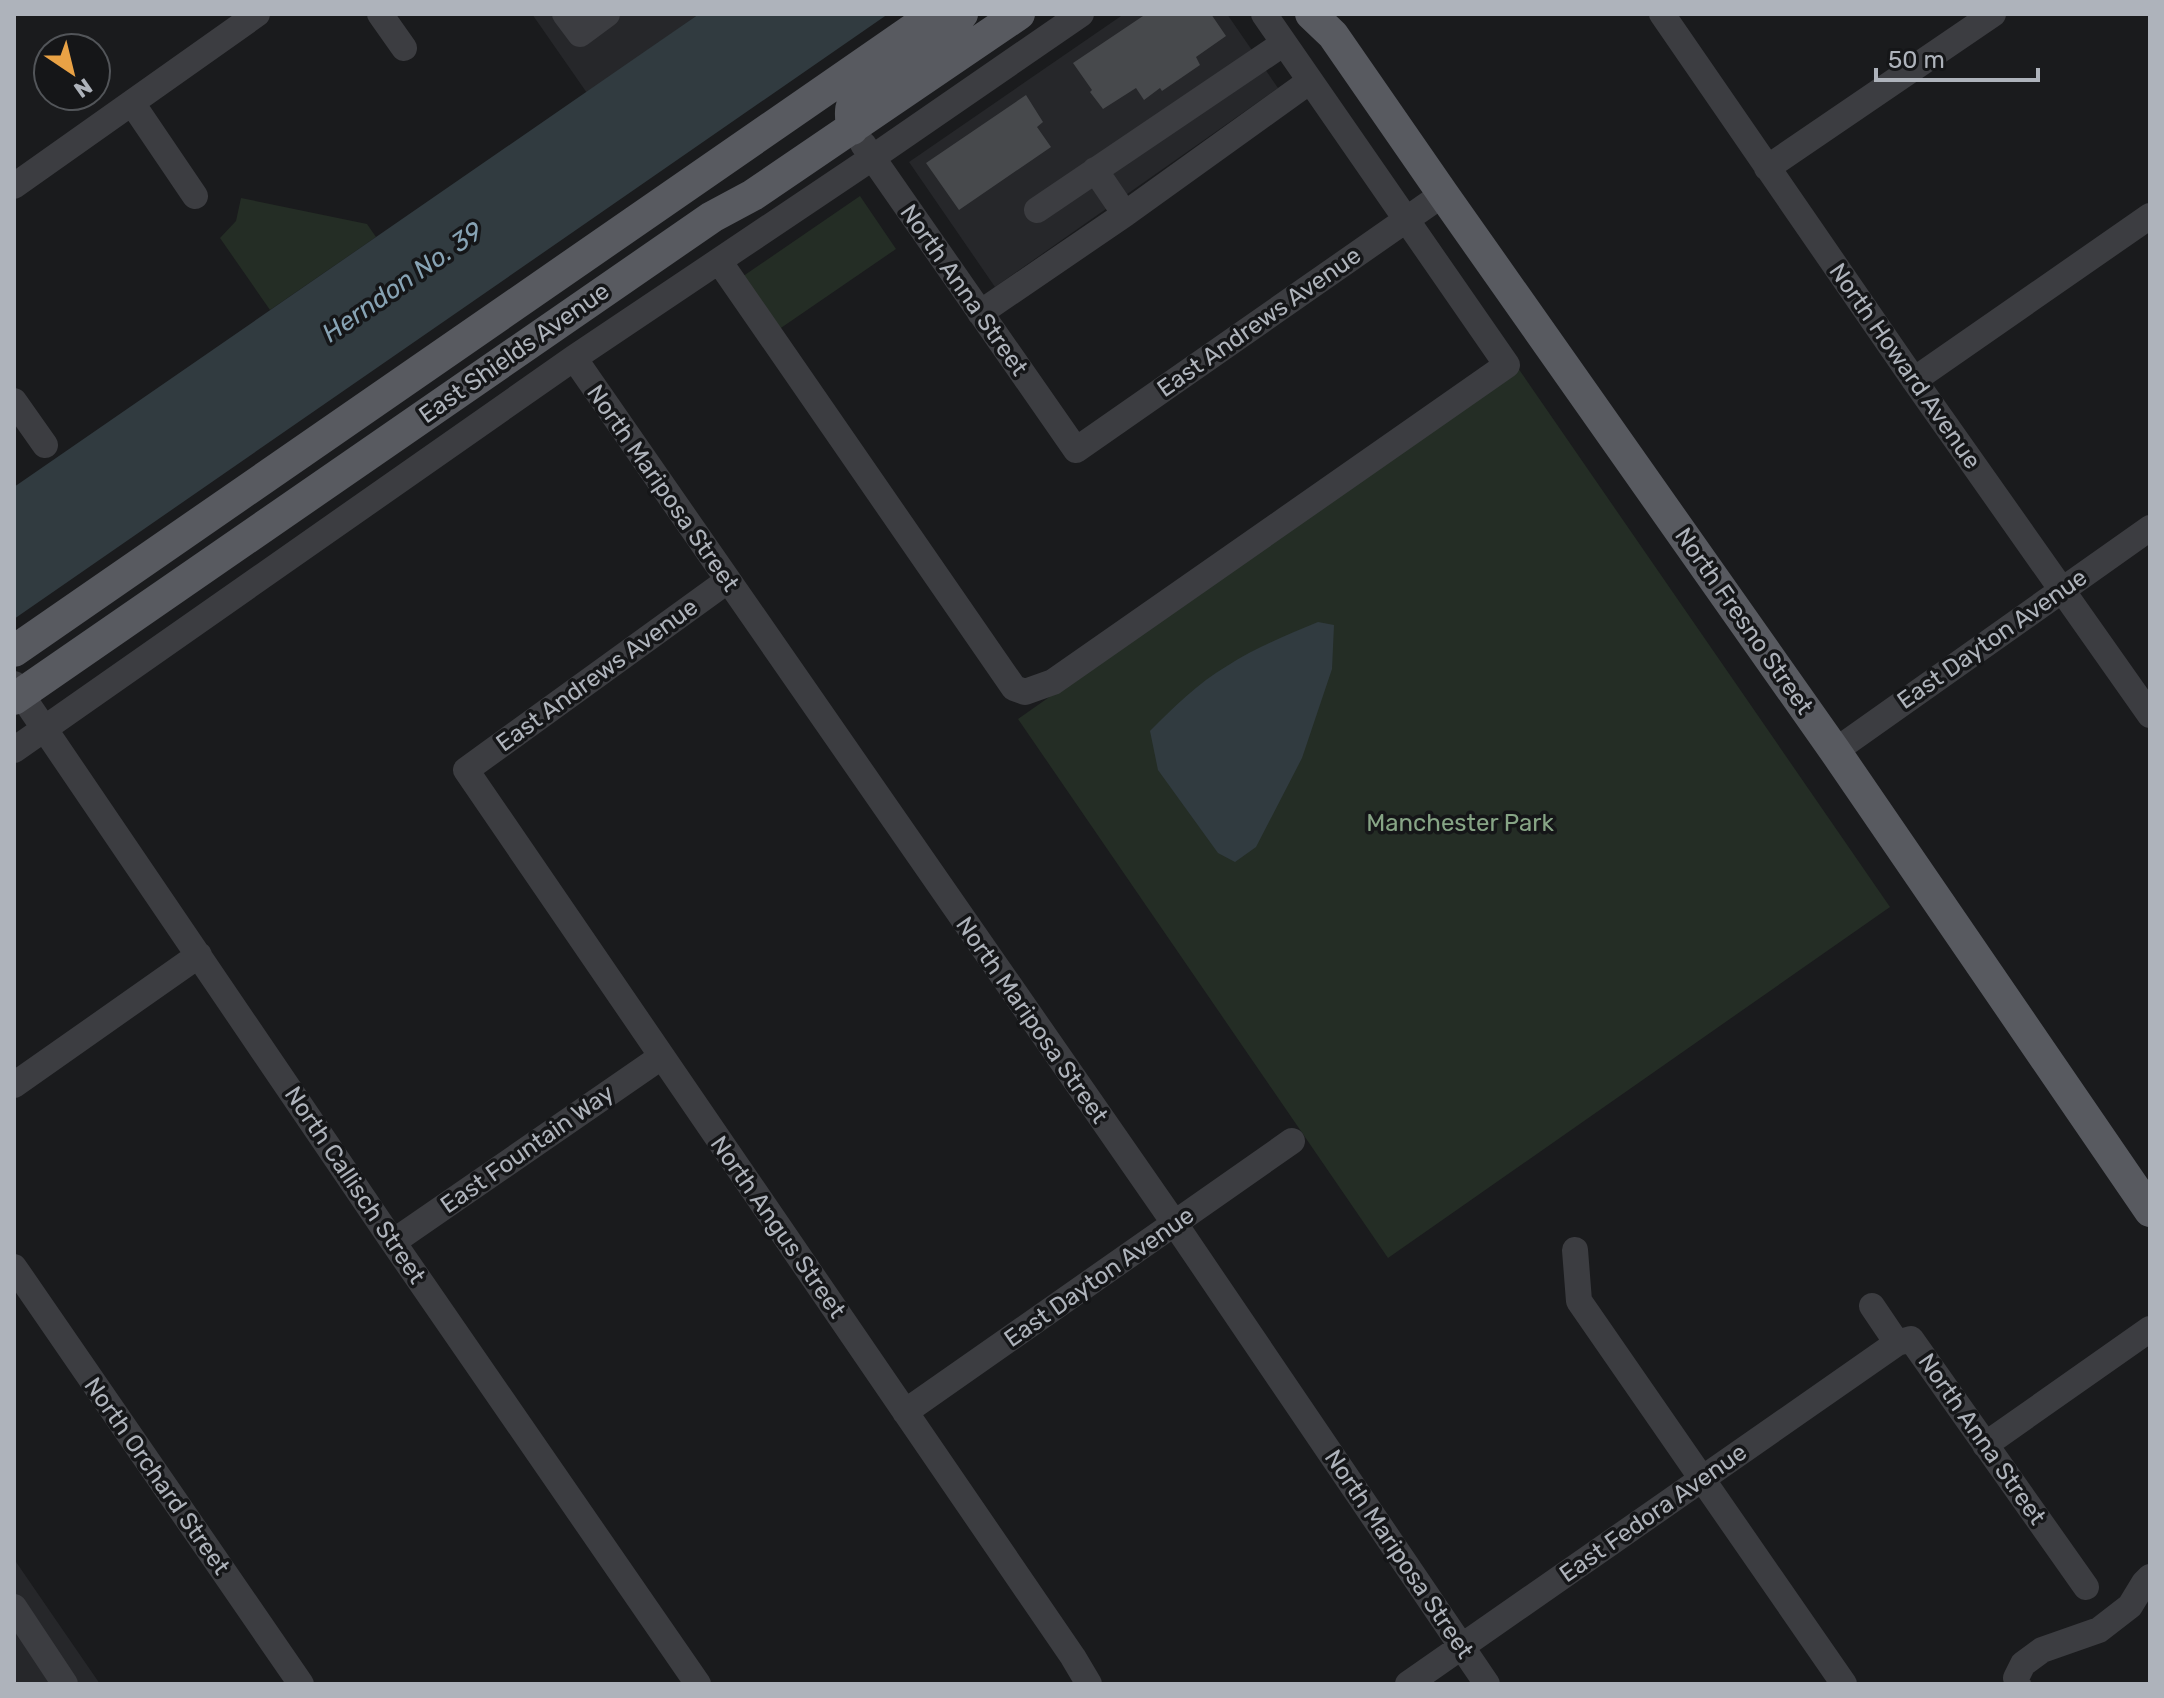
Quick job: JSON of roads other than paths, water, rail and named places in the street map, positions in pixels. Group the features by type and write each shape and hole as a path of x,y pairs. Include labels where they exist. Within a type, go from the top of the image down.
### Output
{"main road":[{"name":"East Shields Avenue","path":"14,651 935,14"},
{"path":"852,129 850,114 853,100 861,91 952,26 962,14"},
{"name":"East Shields Avenue","path":"16,693 712,217 753,195 1019,14"},
{"name":"North Fresno Street","path":"1325,21 1835,751 2150,1211"}],"street":[{"path":"14,186 257,14"},
{"path":"380,14 404,48"},
{"path":"565,14 580,34 607,14"},
{"path":"14,750 574,358 1081,14"},
{"path":"719,261 1014,688 1025,692 1053,682 1507,365 1264,14"},
{"name":"North Howard Avenue","path":"1662,14 2150,715"},
{"path":"1767,168 1993,14"},
{"path":"1037,210 1284,43"},
{"path":"980,313 1125,214 1310,81"},
{"path":"132,103 195,196"},
{"name":"North Anna Street","path":"852,129 1076,450"},
{"path":"1095,170 1125,214"},
{"name":"East Andrews Avenue","path":"1076,450 1443,194"},
{"path":"1914,380 2150,216"},
{"name":"North Mariposa Street","path":"574,358 1175,1224 1487,1684"},
{"path":"14,401 45,445"},
{"name":"East Dayton Avenue","path":"1835,751 2150,528"},
{"name":"East Andrews Avenue","path":"466,770 727,581"},
{"name":"North Callisch Street","path":"16,693 45,729 698,1684"},
{"name":"North Angus Street","path":"466,770 1089,1684"},
{"path":"14,1085 199,955"},
{"name":"East Fountain Way","path":"393,1242 661,1057"},
{"name":"East Dayton Avenue","path":"905,1412 1292,1141"},
{"path":"1575,1250 1579,1301 1844,1684"},
{"name":"North Orchard Street","path":"14,1267 301,1684"},
{"name":"North Anna Street","path":"1872,1306 1897,1343 1911,1339 2086,1587"},
{"path":"1985,1445 2150,1329"},
{"name":"East Fedora Avenue","path":"1408,1684 1897,1343"},
{"path":"2018,1684 2016,1678 2023,1664 2042,1650 2099,1630 2130,1606 2150,1577"},
{"path":"14,1607 65,1684"}],"water":[{"name":"Herndon No. 39","path":"699,14 888,14 14,619 14,487"},
{"path":"1318,622 1334,625 1332,669 1302,758 1256,847 1235,862 1218,853 1158,770 1150,731 1186,696 1216,673 1260,648"}],"park label":[{"name":"Manchester Park","path":"1460,823"}]}
